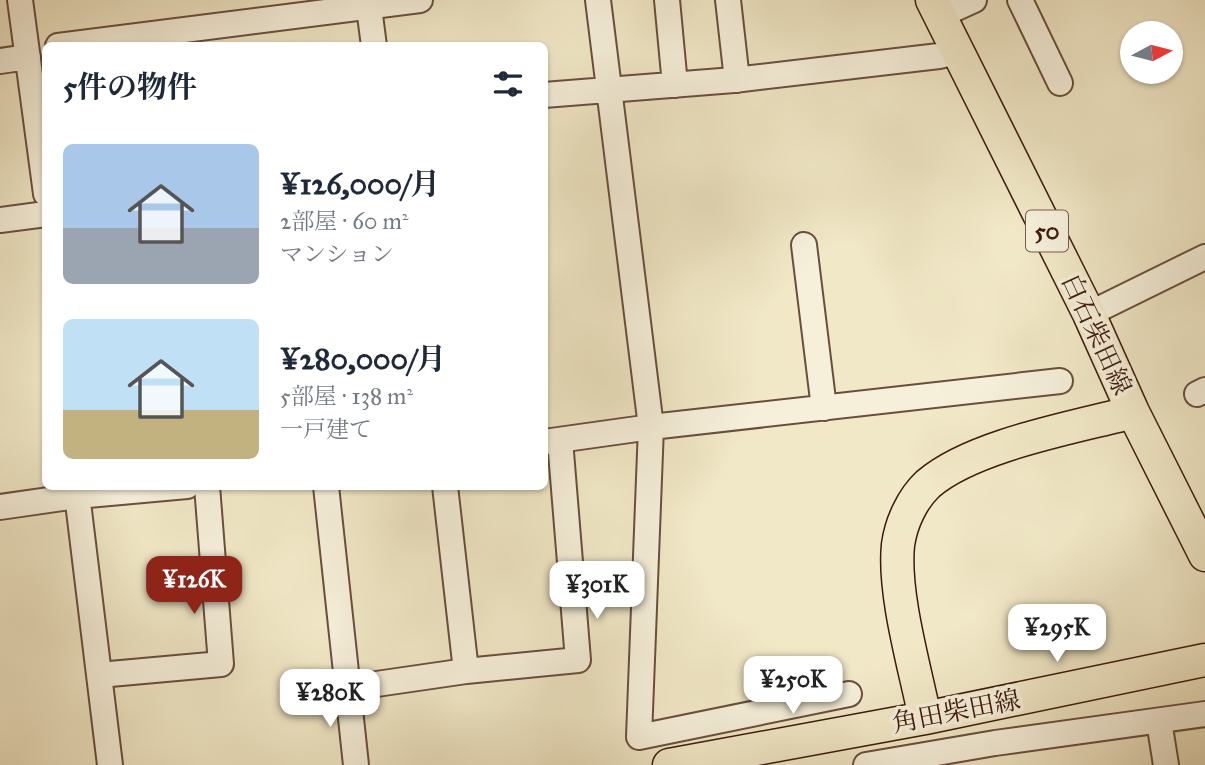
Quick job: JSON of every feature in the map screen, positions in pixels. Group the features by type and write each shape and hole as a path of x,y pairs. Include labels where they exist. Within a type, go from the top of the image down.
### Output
{"main road":[{"name":"白石柴田線","path":"935,8 1089,314 1133,412 1205,555"},
{"path":"925,718 897,569 900,535 912,504 928,484 957,465 1013,443 1133,412"},
{"name":"角田柴田線","path":"669,765 925,718 1203,660"}],"street":[{"path":"20,0 33,51 42,141"},
{"path":"87,42 369,3 420,0"},
{"path":"598,0 651,427 639,737 849,695"},
{"path":"667,0 675,85"},
{"path":"728,0 737,80"},
{"path":"935,8 974,0"},
{"path":"1020,0 1060,83"},
{"path":"369,3 373,42"},
{"path":"0,61 33,51"},
{"path":"548,95 737,80 957,52"},
{"path":"0,220 42,215"},
{"path":"803,245 824,408"},
{"path":"1089,314 1204,260"},
{"path":"349,688 466,671 578,660 552,441 651,427 1060,381"},
{"path":"0,507 76,491 98,490"},
{"path":"99,675 221,664 206,490"},
{"path":"326,490 356,765"},
{"path":"444,490 466,671"},
{"path":"76,491 110,765"},
{"path":"882,764 996,754 1205,714"},
{"path":"1159,721 1166,765"}]}
